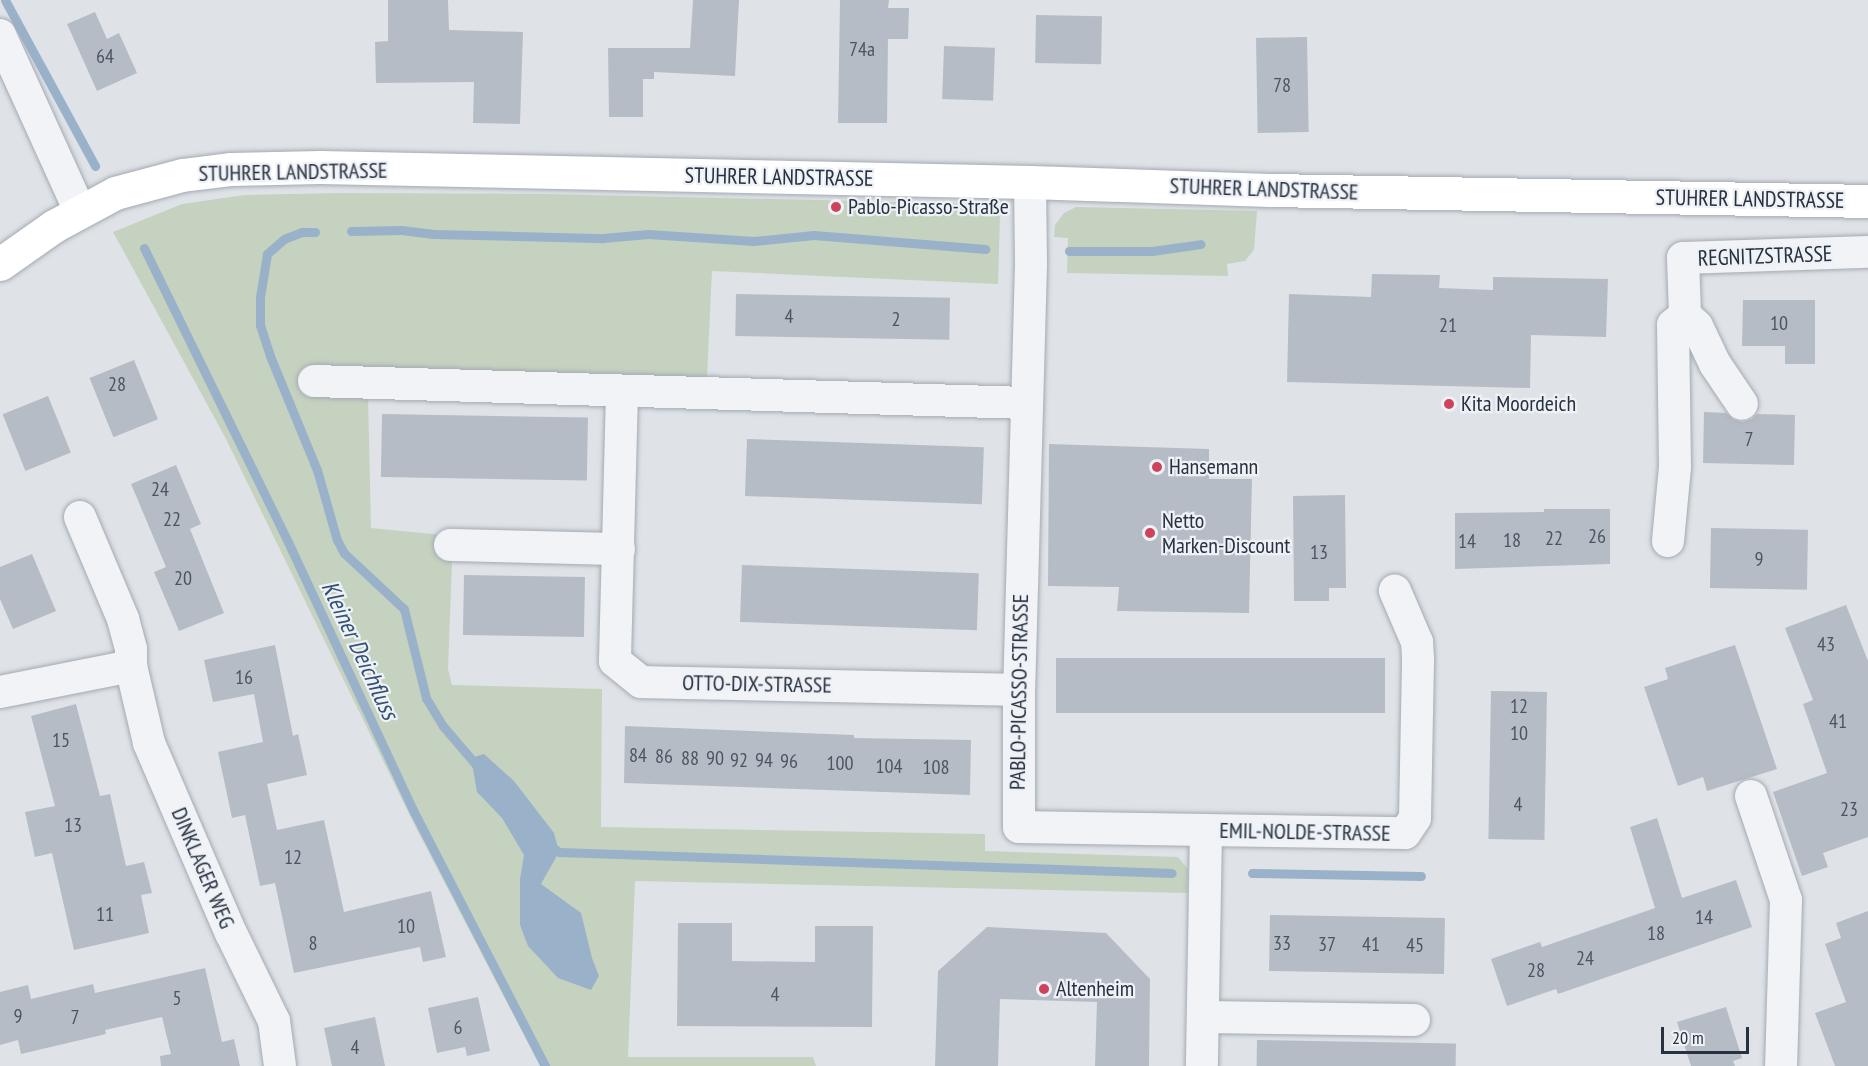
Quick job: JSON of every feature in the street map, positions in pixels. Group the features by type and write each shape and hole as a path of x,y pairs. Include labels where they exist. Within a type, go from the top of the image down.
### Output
{"main road":[{"name":"STUHRER LANDSTRASSE","path":"0,264 80,211 115,193 152,182 230,169 320,167 1030,182 1270,190 1868,201"}],"street":[{"path":"0,35 80,211"},
{"name":"PABLO-PICASSO-STRASSE","path":"1030,182 1031,265 1018,690 1019,827 1206,830"},
{"name":"REGNITZSTRASSE","path":"1668,541 1675,467 1673,325 1685,315 1683,258 1868,252"},
{"path":"1685,315 1697,326 1714,364 1742,404"},
{"path":"314,381 1026,403"},
{"name":"OTTO-DIX-STRASSE","path":"622,392 615,661 640,682 1018,690"},
{"name":"DINKLAGER WEG","path":"80,517 123,619 131,649 131,666 149,743 231,933 274,1021 280,1066"},
{"path":"450,545 619,549"},
{"name":"EMIL-NOLDE-STRASSE","path":"1206,830 1405,833 1414,818 1418,659 1417,642 1395,591"},
{"path":"0,692 131,666"},
{"path":"1751,796 1786,900 1781,1066"},
{"path":"1202,1066 1206,830"},
{"path":"1204,1017 1414,1020"}],"green space":[{"path":"544,194 992,204 1000,217 998,284 712,271 707,378 368,394 371,528 453,536 448,669 452,685 602,689 601,827 985,834 985,851 1178,857 1188,869 1187,893 635,881 628,1057 813,1057 816,1066 540,1066 414,824 225,437 113,232 182,204 245,195"},
{"path":"1076,207 1257,211 1254,250 1245,261 1227,264 1228,276 1067,273 1068,238 1054,237 1055,225 1064,213"}],"water":[{"path":"484,754 514,781 554,833 559,852 541,884 581,913 599,976 591,990 558,978 528,946 520,925 520,879 524,855 502,818 477,792 471,758"}],"building":[{"path":"388,0 448,0 449,30 523,32 520,124 473,123 474,82 376,83 375,42 388,41"},
{"path":"693,0 739,0 735,76 654,72 654,79 643,79 643,117 609,117 608,48 690,48"},
{"path":"840,0 889,0 888,8 909,8 908,39 888,39 887,123 838,123"},
{"path":"95,12 107,39 119,33 137,73 97,91 67,24"},
{"path":"1036,15 1102,16 1101,64 1035,63"},
{"path":"1307,37 1309,132 1258,133 1256,38"},
{"path":"944,46 995,48 993,101 942,99"},
{"path":"1372,274 1440,275 1439,288 1493,290 1493,277 1608,279 1606,337 1531,335 1530,388 1287,382 1289,294 1371,297"},
{"path":"736,294 950,298 949,340 735,336"},
{"path":"1743,300 1815,300 1815,364 1785,364 1785,346 1742,346"},
{"path":"134,360 158,419 113,437 89,378"},
{"path":"48,396 71,453 25,471 3,414"},
{"path":"1704,412 1726,413 1734,420 1743,422 1752,419 1757,414 1795,415 1794,465 1703,463"},
{"path":"382,414 588,418 587,481 381,477"},
{"path":"747,439 984,447 982,504 745,496"},
{"name":"Netto Marken-Discount","path":"1049,444 1209,449 1209,479 1252,479 1249,613 1117,611 1119,587 1048,586"},
{"path":"176,465 201,524 190,529 224,613 179,631 154,572 166,567 131,484"},
{"path":"1345,495 1346,588 1329,588 1329,601 1294,601 1293,496"},
{"path":"1544,509 1610,509 1610,564 1455,569 1455,513 1544,512"},
{"path":"1711,528 1808,530 1807,590 1710,588"},
{"path":"32,554 56,611 13,629 0,599 0,567"},
{"path":"742,565 979,573 977,630 740,622"},
{"path":"464,575 585,577 584,637 463,635"},
{"path":"1846,605 1868,661 1868,837 1823,853 1828,867 1802,876 1773,792 1827,773 1803,704 1813,700 1785,628"},
{"path":"275,645 293,736 298,734 307,775 267,784 277,830 324,820 344,912 431,891 446,957 423,962 420,947 294,973 275,883 260,886 245,815 232,818 218,752 263,742 254,694 213,702 204,660"},
{"path":"1735,645 1777,769 1707,791 1703,777 1678,786 1644,687 1668,679 1665,668"},
{"path":"1056,658 1385,658 1385,713 1056,713"},
{"path":"1491,691 1547,692 1544,840 1488,839"},
{"path":"76,704 100,796 110,794 126,866 144,862 152,893 141,895 149,933 74,950 52,853 35,857 25,812 55,806 31,716"},
{"path":"625,726 854,735 854,738 971,740 970,795 624,783"},
{"path":"1657,818 1682,898 1736,880 1752,927 1558,994 1556,989 1507,1006 1491,959 1540,942 1542,947 1655,908 1630,827"},
{"path":"1868,911 1868,1066 1835,1066 1815,1013 1846,1002 1825,944 1841,938 1836,923"},
{"path":"1270,915 1445,918 1444,974 1269,971"},
{"path":"678,923 732,923 732,961 815,962 815,926 873,926 872,1027 677,1026"},
{"name":"Altenheim","path":"987,927 1106,933 1150,979 1149,1066 1095,1066 1097,1002 1000,999 998,1066 935,1066 938,971"},
{"path":"205,968 222,1042 234,1039 240,1066 161,1066 160,1056 171,1054 162,1017 105,1030 106,1034 21,1054 18,1040 0,1045 0,992 28,985 31,999 93,984 95,993"},
{"path":"478,997 490,1051 467,1056 465,1047 437,1053 428,1008"},
{"path":"1726,1007 1742,1058 1733,1061 1735,1066 1691,1066 1677,1022"},
{"path":"375,1017 385,1066 332,1066 324,1028"},
{"path":"1257,1040 1456,1043 1456,1066 1257,1066"}],"waterway":[{"name":"Kleiner Deichfluss","path":"5,0 95,166"},
{"path":"351,231 401,230 434,234 603,238 648,234 754,241 814,235 985,249"},
{"path":"315,232 302,232 284,239 267,254 260,297 260,325 270,356 317,470 337,540 344,553 404,609 426,698 443,726 478,767"},
{"path":"1069,251 1152,251 1201,244"},
{"name":"Kleiner Deichfluss","path":"144,248 288,542 414,812 545,1066"},
{"path":"550,845 559,852 1172,873"},
{"path":"1252,873 1421,876"}],"place":[{"name":"Pablo-Picasso-Straße","path":"836,207"},
{"name":"Kita Moordeich","path":"1449,404"},
{"name":"Hansemann","path":"1157,467"},
{"name":"Netto Marken-Discount","path":"1150,533"},
{"name":"Altenheim","path":"1044,989"}]}
